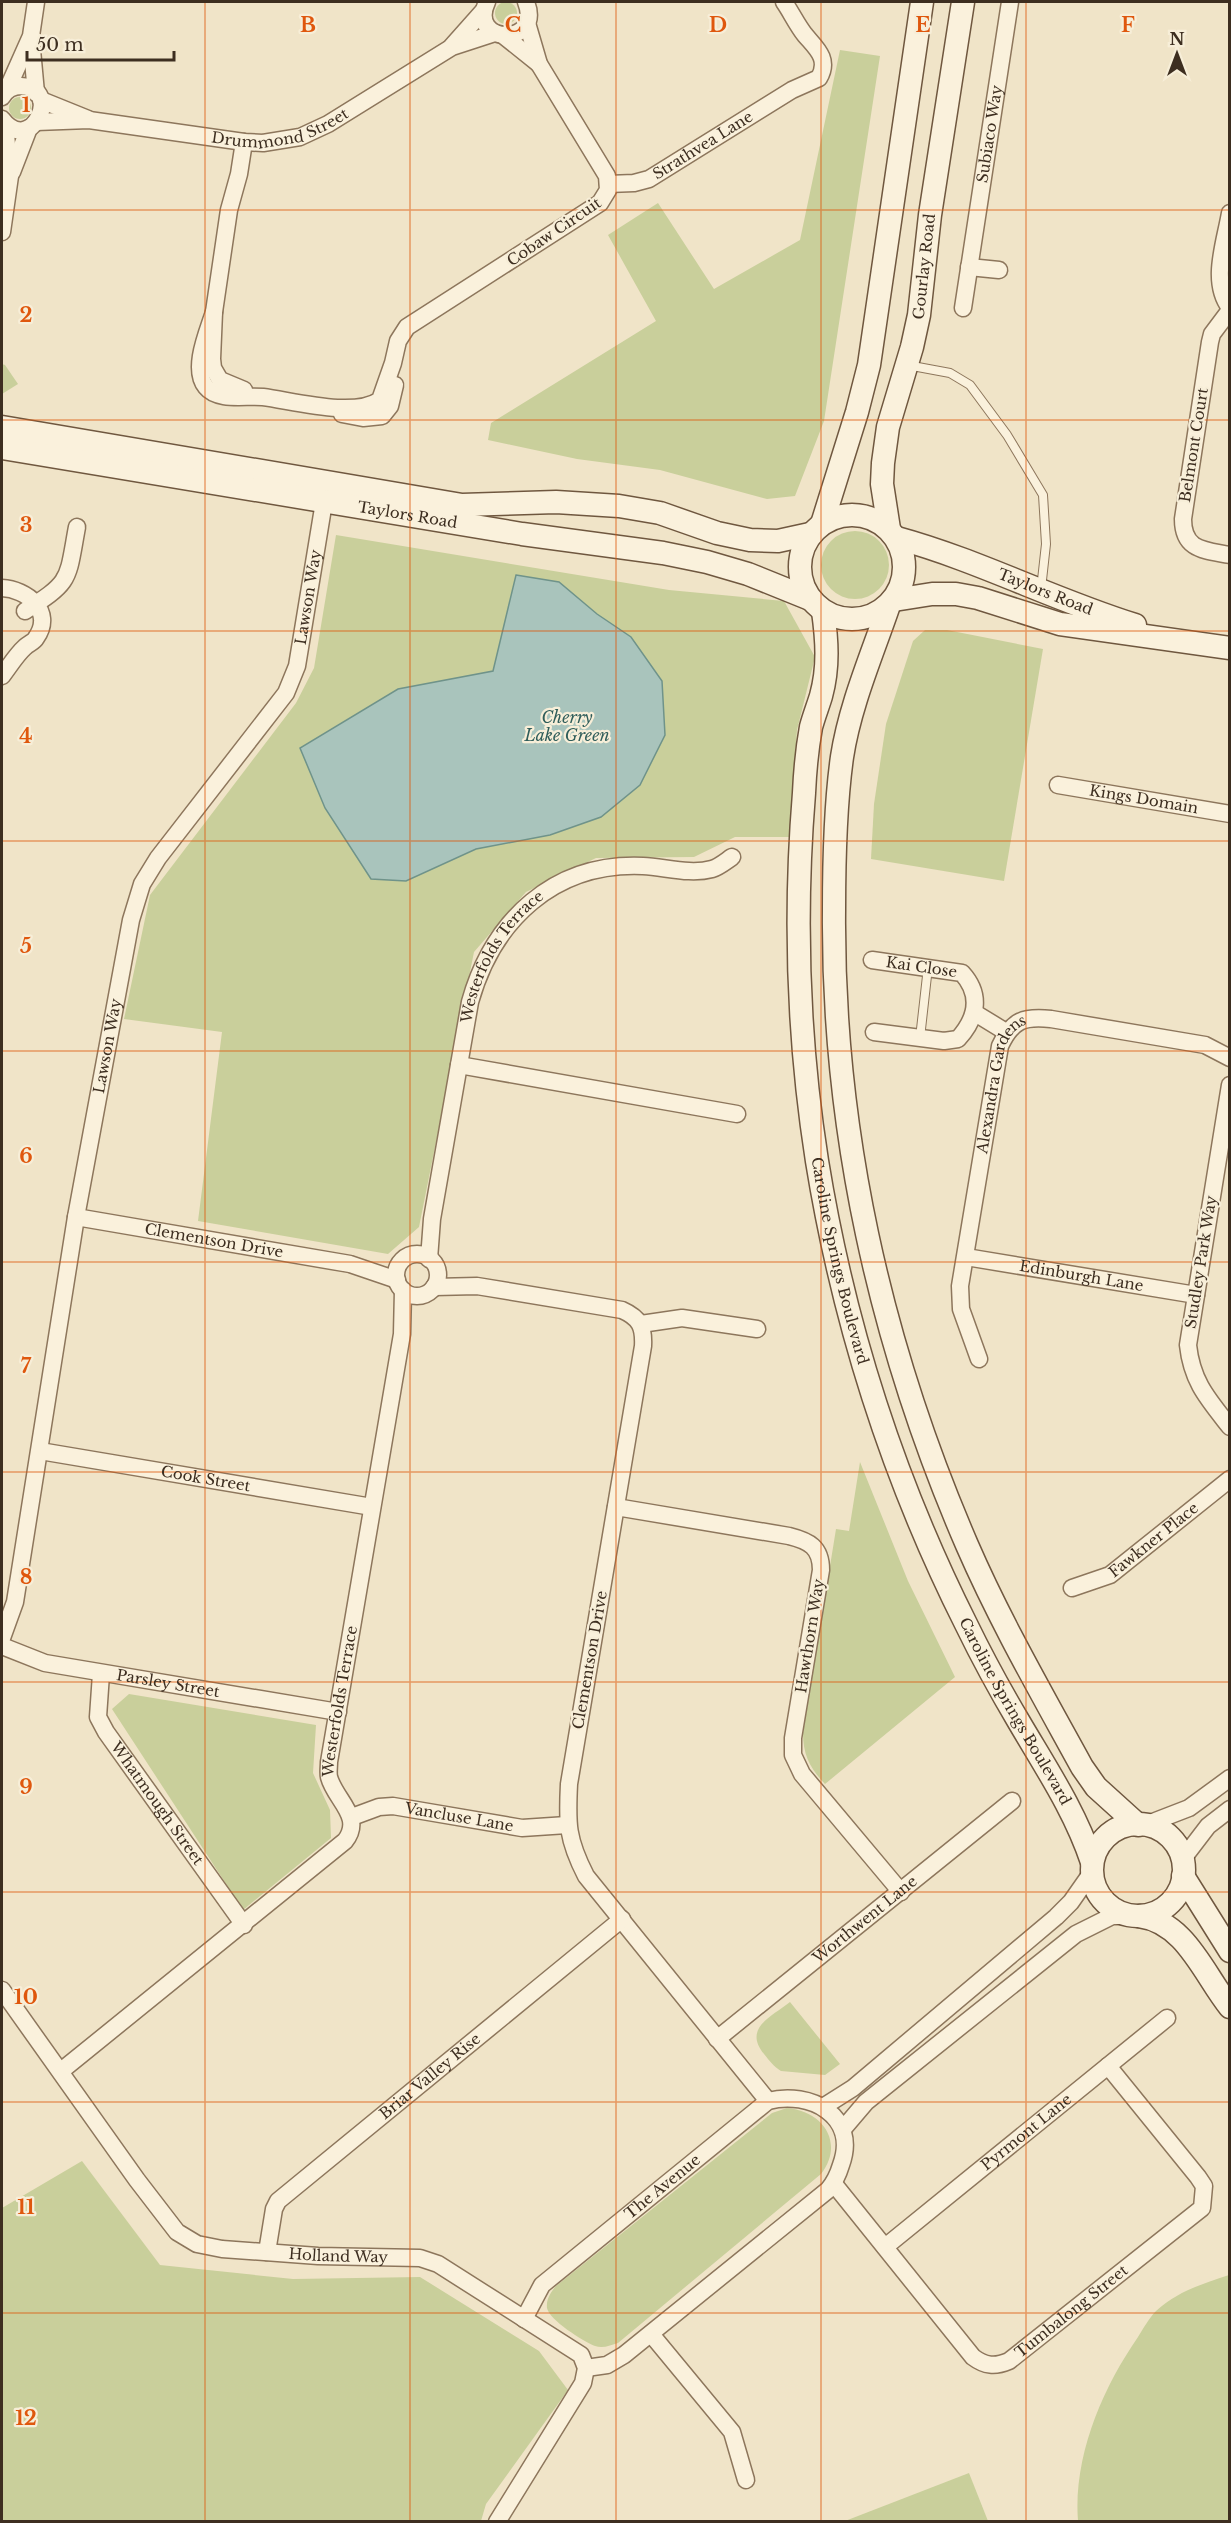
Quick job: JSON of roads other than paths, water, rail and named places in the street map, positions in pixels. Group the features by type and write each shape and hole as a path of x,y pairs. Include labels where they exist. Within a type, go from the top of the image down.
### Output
{"main road":[{"path":"816,529 835,517 857,515 877,521 893,534 905,563 904,576 891,602 874,615 857,619 839,618 817,605 802,584 799,567 802,550 816,529 869,365 922,2"},
{"name":"Gourlay Road","path":"893,534 882,484 883,463 888,427 919,315 930,215 963,2"},
{"name":"Taylors Road","path":"2,427 462,505 556,502 619,506 660,513 717,533 750,540 778,541 816,529"},
{"name":"Taylors Road","path":"2,448 522,534 663,553 707,562 748,574 817,605"},
{"name":"Taylors Road","path":"893,534 1093,612 1194,642"},
{"name":"Taylors Road","path":"891,602 933,594 956,594 978,598 1060,624 1096,631 1230,648"},
{"name":"Caroline Springs Boulevard","path":"891,602 862,682 842,756 834,876 833,961 837,1025 845,1104 861,1207 893,1341 932,1457 967,1545 996,1607 1082,1767 1096,1787 1141,1825"},
{"name":"Caroline Springs Boulevard","path":"817,605 827,650 826,674 812,724 806,758 800,843 799,937 807,1078 817,1159 831,1239 851,1320 873,1393 904,1480 943,1577 990,1672 1063,1794 1092,1867"},
{"path":"1230,1951 1183,1868 1177,1848 1169,1837 1158,1829 1141,1825 1125,1826 1109,1835 1096,1850 1092,1867 1094,1887 1103,1900 1115,1911 1150,1917 1181,1939 1197,1957 1230,2007"},
{"path":"1135,1916 1152,1914 1164,1908 1180,1888 1183,1868"}],"street":[{"path":"2,232 10,176 32,125 42,112 31,36 36,2"},
{"path":"527,13 541,2"},
{"name":"Strathvea Lane","path":"608,184 634,183 649,179 792,90 808,74 811,63 805,35 784,2"},
{"name":"Subiaco Way","path":"963,308 1010,2"},
{"path":"485,4 486,23 499,34"},
{"name":"Drummond Street","path":"452,47 485,4"},
{"name":"Drummond Street","path":"3,121 16,129 32,125 89,120 239,142 274,142 313,132 452,47 499,34 517,33 527,13"},
{"name":"Cobaw Circuit","path":"239,142 229,173 229,210 214,312 212,359 215,375 226,384 261,396 329,408 374,404 380,400 398,341 407,327 593,209 606,197 608,184 603,167 539,64 527,13"},
{"name":"Cobaw Circuit","path":"499,34 539,64"},
{"path":"4,93 31,36"},
{"name":"Drummond Street","path":"4,93 19,86 31,89 39,96 89,120"},
{"path":"3,121 10,176"},
{"path":"1230,213 1219,279 1222,296 1230,309"},
{"path":"969,267 999,270"},
{"name":"Belmont Court","path":"1230,309 1209,342 1183,519 1184,534 1195,547 1230,555"},
{"name":"Lawson Way","path":"2,1638 15,1602 76,1217 131,920 142,884 158,858 285,693 297,666 324,502"},
{"path":"31,608 62,585 68,575 77,527"},
{"path":"2,588 26,594 31,608"},
{"path":"2,595 39,610 40,628 36,639 24,647 2,676"},
{"name":"Kings Domain","path":"1058,785 1230,814"},
{"name":"Westerfolds Terrace","path":"420,1261 432,1219 470,1002 477,975 499,936 517,914 537,898 568,880 594,871 644,866 684,871 713,869 732,857"},
{"name":"Kai Close","path":"872,960 962,973 970,981 975,994 975,1013"},
{"path":"874,1032 944,1041 958,1039 975,1013 1006,1032"},
{"name":"Alexandra Gardens","path":"979,1359 961,1309 960,1286 1000,1046 1006,1032 1018,1022 1032,1017 1052,1019 1205,1044 1230,1058"},
{"path":"459,1065 738,1114"},
{"name":"Studley Park Way","path":"1230,1085 1188,1345 1191,1366 1202,1392 1230,1427"},
{"name":"Clementson Drive","path":"76,1217 350,1264 420,1261 477,1286"},
{"name":"Edinburgh Lane","path":"966,1257 1196,1295"},
{"path":"420,1261 437,1281 425,1295 419,1296 407,1294 400,1285 398,1267 420,1261"},
{"name":"Clementson Drive","path":"350,1264 400,1285"},
{"name":"Westerfolds Terrace","path":"352,1817 329,1776 329,1762 402,1334 400,1285"},
{"name":"Clementson Drive","path":"434,1287 477,1286 622,1310 631,1314 641,1324 644,1333 643,1346 569,1784 567,1825 574,1852 586,1876 768,2101"},
{"name":"Westerfolds Terrace","path":"402,1334 419,1296"},
{"path":"641,1324 681,1318 757,1329"},
{"name":"Cook Street","path":"40,1451 372,1507"},
{"name":"Fawkner Place","path":"1072,1588 1110,1575 1230,1479"},
{"name":"Hawthorn Way","path":"616,1507 789,1536 807,1541 816,1549 821,1562 821,1570 793,1738 793,1755 802,1774 901,1893"},
{"name":"Parsley Street","path":"2,1646 45,1663 101,1674 338,1712"},
{"name":"Whatmough Street","path":"101,1674 98,1718 244,1925"},
{"path":"1141,1825 1189,1808 1230,1778"},
{"name":"Worthwent Lane","path":"717,2039 901,1893 1012,1801"},
{"name":"Vancluse Lane","path":"352,1817 380,1807 393,1806 522,1828 567,1825"},
{"path":"1183,1868 1208,1826 1230,1809"},
{"path":"61,2072 345,1841 351,1833 352,1817"},
{"path":"823,2107 853,2088 1056,1917 1071,1902 1092,1867"},
{"path":"843,2129 866,2102 1076,1934 1112,1916 1135,1916"},
{"name":"Briar Valley Rise","path":"267,2252 274,2209 278,2201 622,1919"},
{"name":"Holland Way","path":"2,1990 137,2180 177,2232 197,2244 222,2249 318,2256 420,2258 438,2264 581,2355 586,2368"},
{"name":"Pyrmont Lane","path":"885,2247 1167,2018"},
{"name":"Tumbalong Street","path":"834,2184 973,2357 981,2363 1000,2365 1009,2361 1202,2208 1204,2186 1108,2066"},
{"path":"496,2522 583,2382 586,2368 607,2365 624,2355 834,2184 846,2145 843,2129 836,2119 823,2107 800,2097 781,2097 768,2101"},
{"name":"The Avenue","path":"524,2319 542,2284 768,2101"},
{"path":"651,2334 732,2432 746,2480"}],"lane":[{"path":"907,365 950,373 970,385 1007,435 1043,495 1046,544 1041,592"},
{"path":"920,1038 928,967"}],"water":[{"name":"Cherry Lake Green","path":"516,575 559,582 597,614 631,637 662,681 665,735 640,785 601,817 550,835 476,849 406,881 371,879 325,808 300,748 398,689 493,671"}]}
